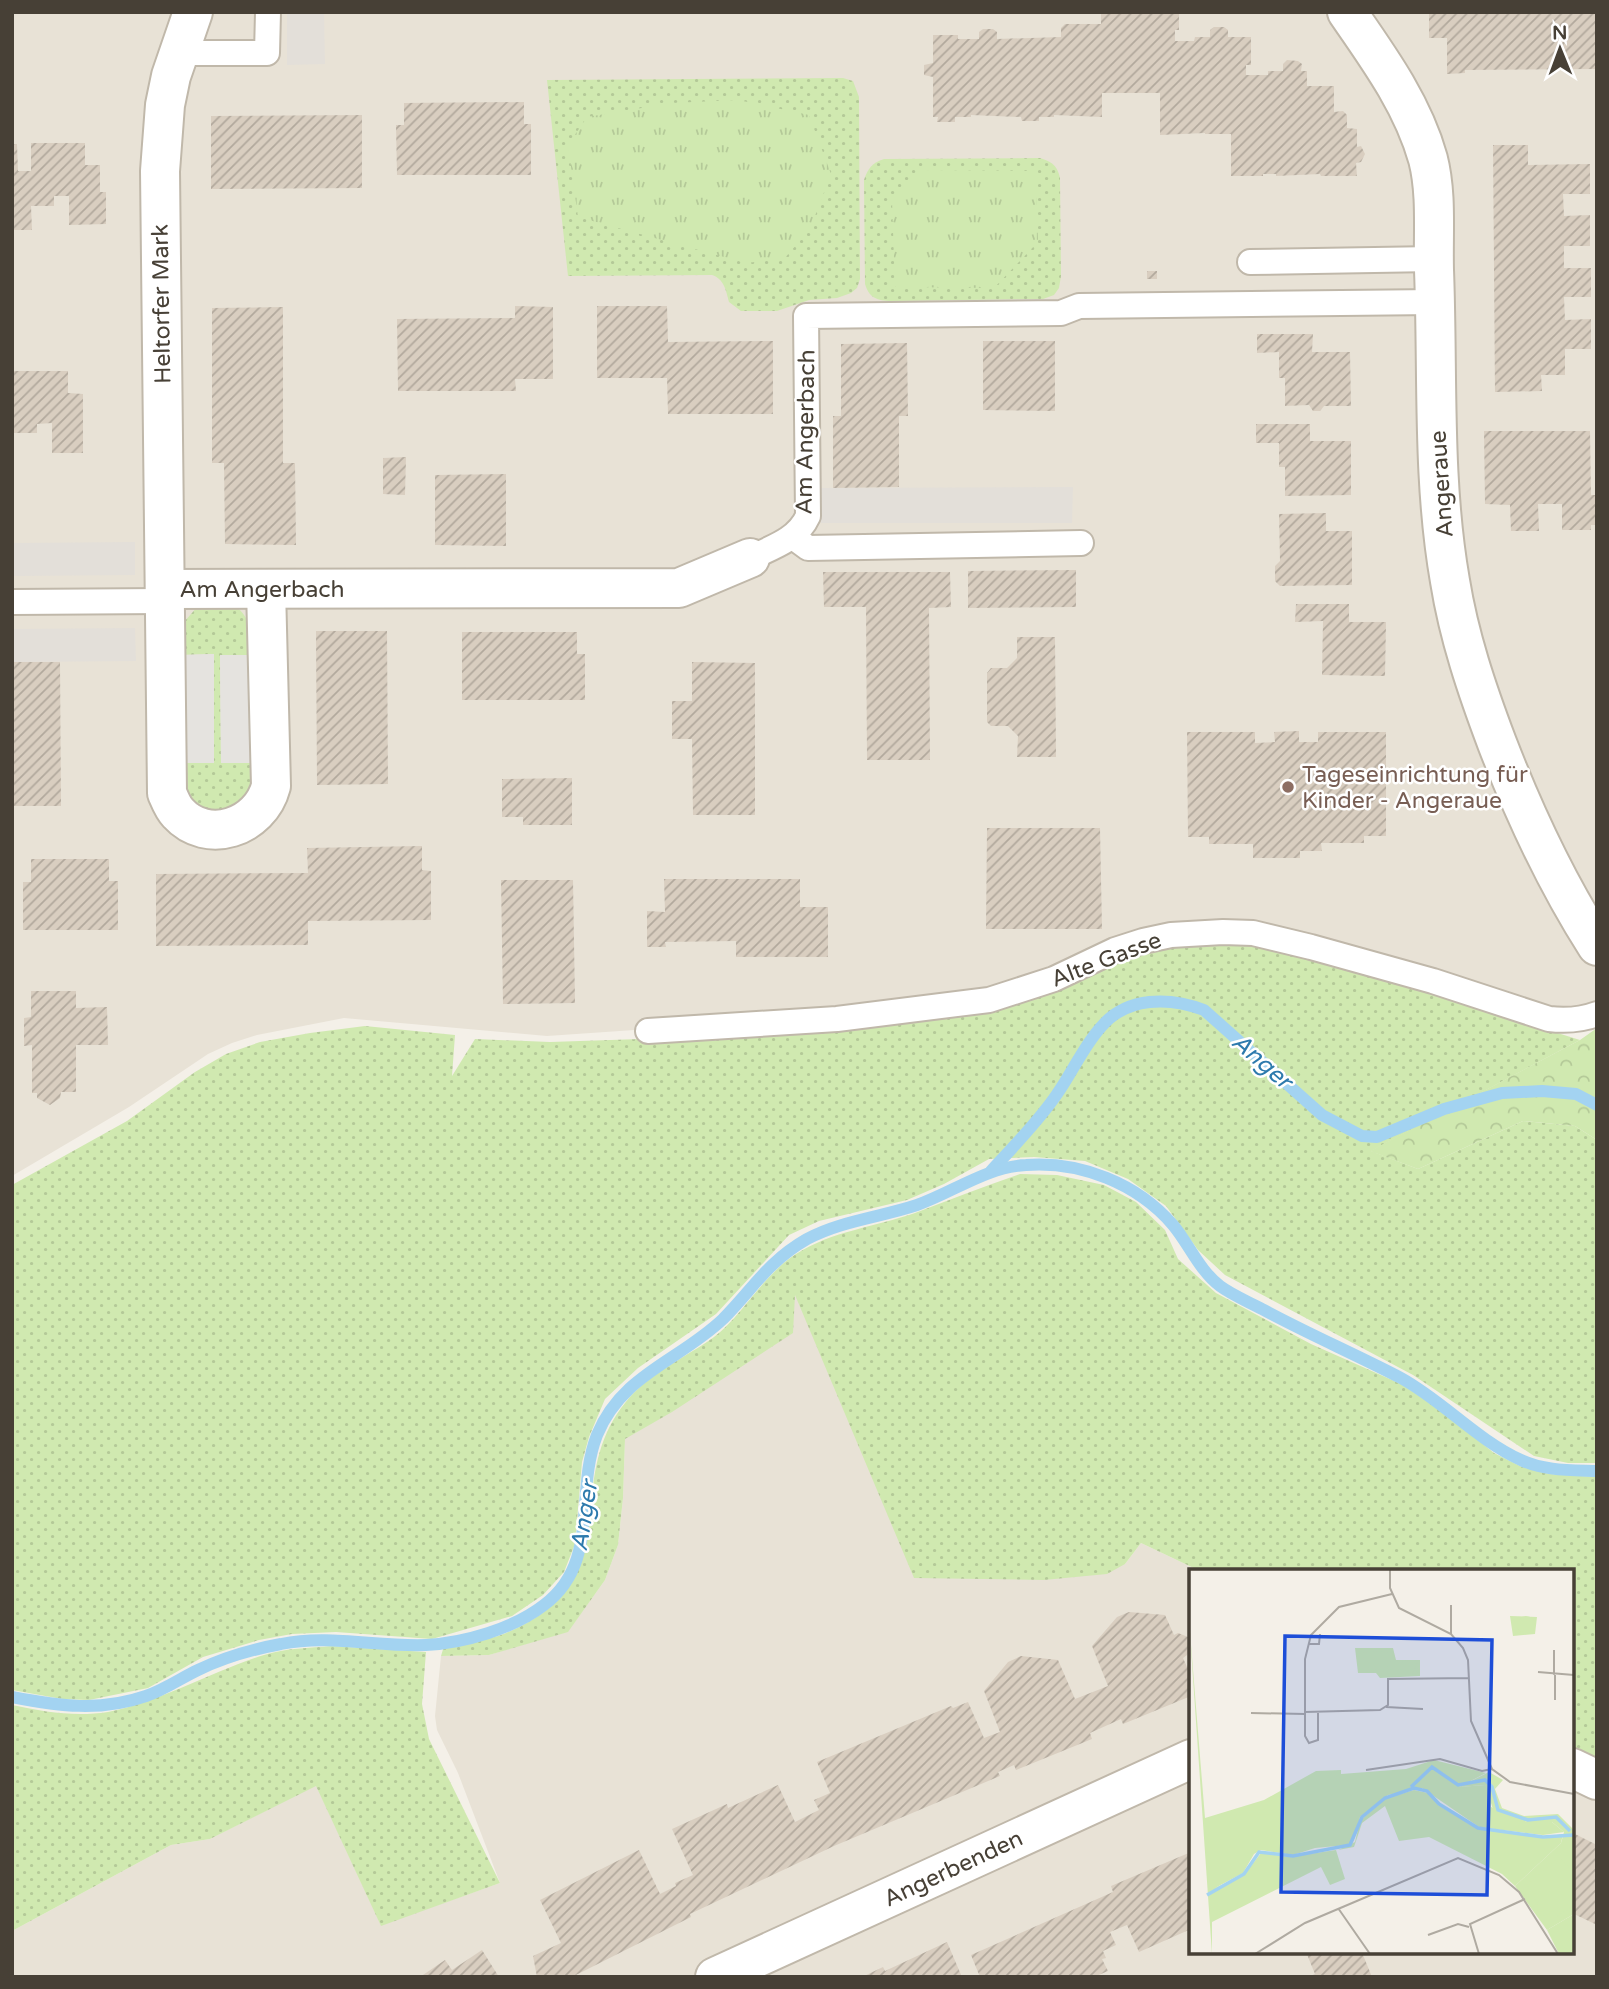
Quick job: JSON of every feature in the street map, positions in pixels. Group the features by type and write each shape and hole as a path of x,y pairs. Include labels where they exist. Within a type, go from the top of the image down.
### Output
{"street":[{"name":"Heltorfer Mark","path":"193,12 177,53 165,105 160,171 167,793 175,811 202,828 226,828 245,823 257,814 267,801 271,786 266,589"},
{"name":"Angeraue","path":"1347,12 1387,69 1414,121 1428,161 1433,202 1436,402 1443,529 1449,580 1460,634 1523,810 1580,920 1597,946"},
{"name":"Am Angerbach","path":"165,595 266,589 679,588 750,558"},
{"name":"Angerbenden","path":"715,1977 1189,1760"},
{"path":"1574,1769 1597,1780"}],"lane":[{"path":"177,53 267,54 268,12"},
{"path":"1250,262 1434,259"},
{"name":"Am Angerbach","path":"750,558 793,537 803,528 808,516 806,316 1061,313 1079,306 1436,302"},
{"path":"793,537 808,548 1081,543"},
{"path":"12,602 165,595"},
{"name":"Alte Gasse","path":"648,1031 837,1019 989,1000 1054,979 1115,950 1143,941 1171,935 1223,932 1253,933 1311,947 1433,981 1549,1019 1566,1021 1597,1014"}],"shaded area":[{"path":"12,12 1597,12 1597,1010 1017,986 649,1029 547,1036 344,1018 257,1035 208,1054 129,1107 12,1176"},
{"path":"287,12 324,12 325,64 287,65"},
{"path":"1073,487 1072,523 821,523 821,488"},
{"path":"135,542 135,575 12,576 12,543"},
{"path":"135,628 136,661 12,662 12,629"},
{"path":"214,654 214,763 182,763 181,655"},
{"path":"220,655 252,655 252,763 221,763"},
{"path":"795,1294 1125,1564 1141,1543 1196,1569 1189,1569 1189,1954 1574,1954 1574,1774 1597,1785 1597,1977 12,1977 12,1931 171,1845 210,1839 316,1785 381,1925 500,1883 458,1773 437,1730 435,1716 441,1656 489,1655 568,1631 605,1580 618,1545 625,1439"}],"green space":[{"path":"843,78 853,81 859,97 860,279 857,288 851,293 837,298 809,300 777,311 741,311 729,302 722,282 712,275 568,276 547,80"},
{"path":"738,100 809,115 831,174 810,229 784,259 746,263 578,217 568,145 587,117 672,103"},
{"path":"1040,158 1053,165 1060,178 1061,276 1059,288 1054,295 1043,299 889,301 876,299 868,292 865,284 864,180 873,164 884,159"},
{"path":"922,170 1036,171 1038,242 994,288 895,287 892,201"},
{"path":"234,605 248,621 252,655 220,655 221,763 252,763 253,783 240,805 211,809 185,795 182,763 214,762 213,654 181,655 184,622 198,606"},
{"path":"1223,940 1308,955 1580,1040 1371,1151 1418,1169 1523,1121 1575,1126 1597,1140 1597,1463 1568,1463 1534,1456 1413,1375 1225,1275 1198,1250 1166,1206 1128,1179 1085,1161 1034,1157 989,1159 944,1184 907,1200 819,1221 789,1235 716,1314 638,1368 605,1399 582,1462 575,1544 564,1572 543,1595 512,1616 432,1639 336,1632 292,1634 259,1640 203,1657 148,1688 89,1700 62,1699 12,1690 12,1185 127,1121 195,1072 226,1054 260,1042 365,1026 455,1035 452,1076 475,1039 550,1042 671,1038 958,1014 1173,941"},
{"path":"1597,1028 1597,1140 1575,1126 1523,1121 1418,1169 1370,1151 1580,1040"},
{"path":"1020,1174 1057,1175 1104,1185 1136,1202 1165,1230 1178,1259 1216,1293 1311,1344 1401,1384 1441,1410 1494,1453 1522,1467 1550,1474 1597,1477 1597,1760 1574,1749 1574,1569 1196,1569 1141,1543 1125,1564 1107,1574 1044,1580 914,1578 795,1295 793,1333 672,1412 625,1439 618,1545 605,1580 568,1632 489,1655 441,1656 444,1646 506,1633 527,1623 559,1599 570,1584 584,1550 596,1465 604,1439 616,1415 644,1383 714,1337 773,1273 796,1254 824,1240 915,1213"},
{"path":"332,1646 426,1652 422,1704 429,1739 500,1883 381,1926 316,1786 210,1839 171,1845 12,1931 12,1705 60,1713 108,1712 146,1702 264,1655"}],"building":[{"path":"1101,12 1179,12 1179,30 1175,30 1175,41 1194,41 1195,37 1210,37 1210,30 1214,27 1224,27 1228,30 1228,37 1251,37 1251,65 1246,65 1246,75 1268,75 1268,71 1283,71 1283,64 1287,60 1298,61 1302,64 1301,71 1307,71 1307,86 1334,86 1334,112 1343,111 1347,115 1347,128 1357,129 1357,147 1361,146 1365,154 1361,162 1356,163 1357,176 1231,176 1231,134 1160,135 1160,93 1102,93 1102,117 1054,115 1039,117 1039,121 1022,121 1021,117 971,115 955,117 955,122 937,122 938,117 933,117 933,77 924,75 924,65 933,63 933,35 958,35 958,39 979,39 979,32 983,29 993,29 997,32 997,39 1061,37 1061,28 1065,24 1101,24"},
{"path":"1429,12 1597,12 1597,69 1465,70 1465,73 1447,74 1447,38 1429,38"},
{"path":"524,102 524,124 531,124 531,175 397,175 396,125 404,125 404,103"},
{"path":"362,115 362,188 211,189 211,116"},
{"path":"31,143 85,143 85,165 100,165 100,192 106,192 106,224 69,225 69,196 54,196 54,206 31,206 32,230 12,230 12,144 17,144 18,171 31,171"},
{"path":"1493,145 1528,145 1528,165 1590,164 1590,194 1563,194 1564,216 1590,215 1590,246 1564,246 1564,268 1591,268 1591,297 1564,297 1565,320 1591,319 1591,349 1565,349 1565,375 1541,375 1542,391 1495,392"},
{"path":"1147,271 1157,271 1157,279 1147,279"},
{"path":"515,306 553,307 553,379 515,379 516,391 398,391 397,319 515,318"},
{"path":"597,306 667,306 668,342 773,341 773,414 668,414 667,378 597,378"},
{"path":"283,307 283,463 295,463 296,545 225,544 224,463 212,463 212,308"},
{"path":"1257,334 1313,334 1312,352 1350,352 1351,406 1324,406 1320,411 1313,411 1309,405 1285,406 1285,378 1279,378 1279,352 1257,353"},
{"path":"983,341 1055,341 1055,411 983,410"},
{"path":"907,343 908,416 899,416 899,487 833,488 833,416 841,416 841,344"},
{"path":"13,371 68,371 68,393 83,394 83,453 52,453 52,423 37,424 37,433 12,433"},
{"path":"1256,424 1310,424 1310,441 1351,441 1351,495 1285,496 1285,467 1279,467 1279,443 1256,443"},
{"path":"1484,431 1590,431 1591,495 1597,495 1597,525 1591,525 1591,530 1562,530 1562,504 1538,504 1539,531 1511,531 1510,505 1485,504"},
{"path":"406,457 405,495 383,494 383,458"},
{"path":"506,474 506,546 435,545 435,475"},
{"path":"1326,513 1326,531 1352,531 1352,585 1280,586 1275,581 1275,566 1280,561 1279,514"},
{"path":"1076,570 1076,607 968,608 968,571"},
{"path":"823,572 950,572 951,607 929,608 930,760 867,760 866,607 824,607"},
{"path":"1296,604 1349,604 1349,622 1386,622 1385,676 1322,675 1323,621 1295,622"},
{"path":"316,631 387,631 388,784 317,785"},
{"path":"462,632 577,632 577,654 585,654 585,700 462,700"},
{"path":"1017,637 1055,637 1056,757 1017,757 1018,736 1008,726 991,726 987,722 987,673 991,668 1007,668 1017,658"},
{"path":"12,662 60,662 61,806 12,806"},
{"path":"692,662 755,663 755,815 693,815 692,739 672,739 672,701 692,701"},
{"path":"1299,731 1299,742 1318,742 1318,732 1386,732 1386,836 1364,836 1364,843 1321,843 1322,851 1300,851 1300,858 1253,858 1253,844 1209,844 1209,837 1188,837 1187,732 1255,732 1255,743 1275,742 1274,732"},
{"path":"572,778 572,825 523,825 523,817 502,817 502,779"},
{"path":"987,828 1100,828 1102,929 986,929"},
{"path":"422,846 422,870 431,871 431,920 308,921 308,945 156,946 156,874 308,873 307,848"},
{"path":"31,859 109,859 109,881 118,881 118,930 23,930 23,882 31,882"},
{"path":"664,879 800,879 800,907 828,907 828,957 736,957 736,941 665,942 666,947 647,947 647,911 665,912"},
{"path":"501,880 573,880 575,1003 503,1004"},
{"path":"31,991 76,991 76,1008 107,1007 108,1045 76,1045 76,1092 61,1092 60,1098 50,1105 37,1098 37,1093 32,1093 32,1045 24,1046 24,1018 31,1017"},
{"path":"1129,1612 1165,1615 1174,1635 1178,1633 1188,1637 1189,1651 1183,1658 1187,1667 1189,1662 1189,1697 1123,1724 1121,1719 1090,1733 1092,1739 1016,1770 1014,1765 998,1772 1000,1776 834,1846 690,1914 691,1917 572,1977 537,1977 533,1956 561,1943 540,1900 639,1850 660,1894 693,1875 672,1829 778,1785 795,1822 819,1810 814,1800 830,1793 817,1762 951,1706 953,1708 968,1702 984,1738 1000,1732 984,1691 1008,1662 1021,1656 1058,1660 1075,1699 1108,1686 1092,1646 1117,1617"},
{"path":"1574,1836 1597,1845 1597,1925 1574,1914"},
{"path":"1189,1853 1189,1930 1139,1952 1127,1925 1110,1932 1116,1945 1103,1951 1106,1958 1102,1959 1108,1971 1094,1977 980,1977 971,1955 1113,1892 1111,1886"},
{"path":"947,1942 962,1977 862,1977 883,1967 885,1971"},
{"path":"482,1950 499,1977 420,1977 445,1960 452,1970"},
{"path":"1307,1954 1365,1954 1372,1977 1309,1977 1315,1974"}],"waterway":[{"name":"Anger","path":"991,1171 1050,1104 1101,1027 1123,1009 1150,1002 1177,1003 1204,1010 1322,1115 1362,1136 1377,1137 1444,1109 1502,1093 1542,1091 1576,1094 1597,1105"},
{"name":"Anger","path":"12,1697 63,1705 112,1704 146,1696 198,1670 239,1654 271,1646 317,1640 441,1644 488,1633 532,1614 562,1588 573,1569 580,1548 590,1457 597,1435 608,1414 636,1383 706,1334 781,1257 807,1239 847,1223 917,1205 984,1175 1011,1167 1067,1167 1087,1171 1125,1187 1159,1210 1179,1232 1200,1265 1220,1286 1401,1378 1490,1442 1521,1460 1548,1468 1597,1471"}],"place":[{"name":"Tageseinrichtung für Kinder - Angeraue","path":"1288,787"}]}
